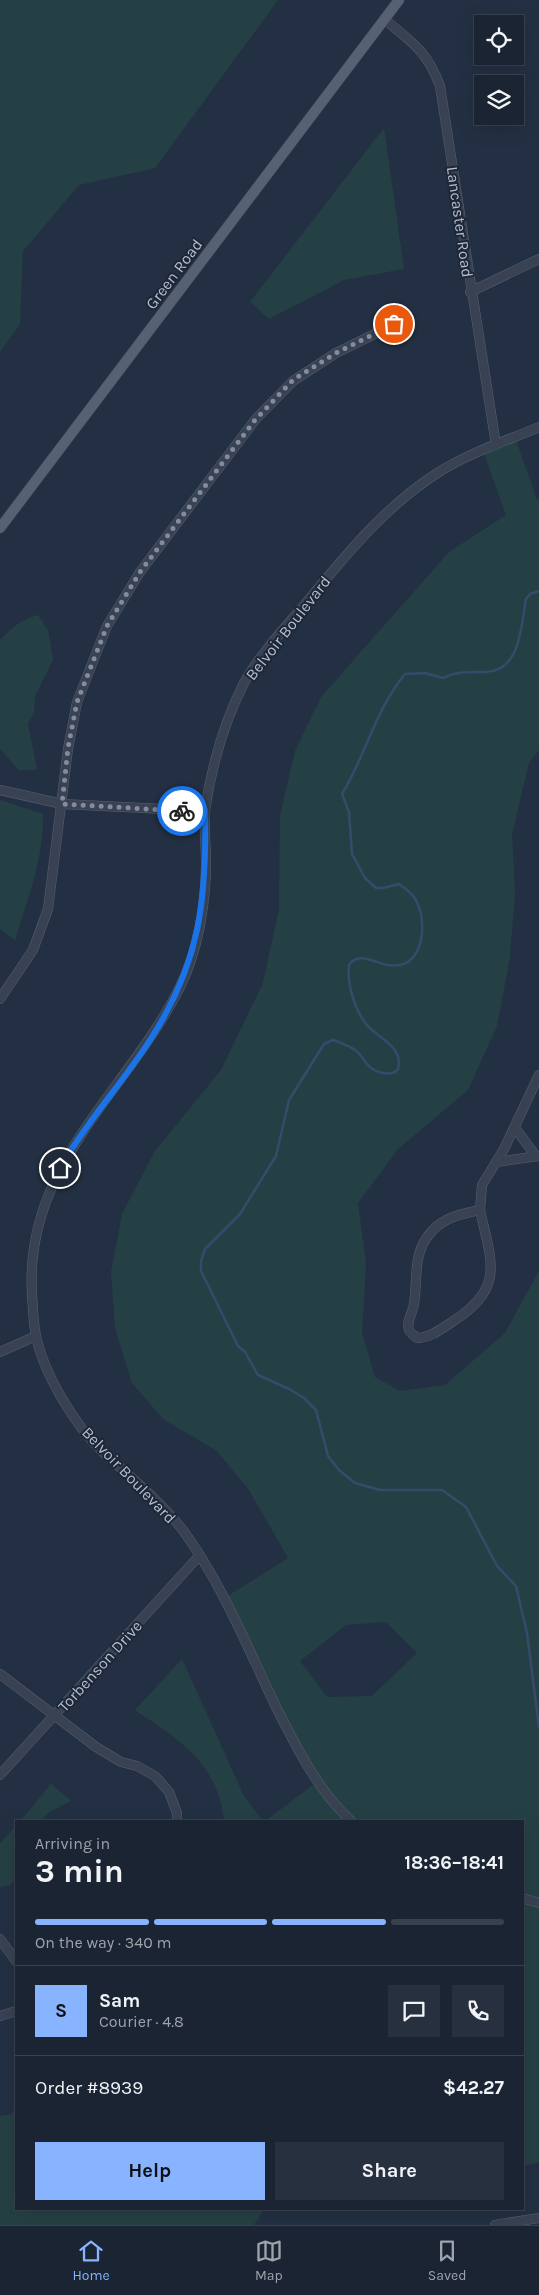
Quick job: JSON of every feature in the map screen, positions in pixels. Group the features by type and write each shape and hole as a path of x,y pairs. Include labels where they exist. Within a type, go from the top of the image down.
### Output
{"main road":[{"name":"Green Road","path":"0,528 399,0"}],"street":[{"name":"Lancaster Road","path":"384,19 422,51 432,66 440,86 470,292 496,445"},
{"path":"470,292 539,259"},
{"path":"0,999 33,950 48,909 68,748 77,702 107,626 140,572 255,420 293,380 336,353 407,318"},
{"name":"Belvoir Boulevard","path":"350,1820 334,1805 302,1760 209,1570 181,1529 141,1485 100,1450 79,1424 60,1393 36,1336 31,1279 34,1245 41,1214 52,1181 76,1140 150,1040 182,982 199,928 206,868 205,810 216,752 226,722 246,680 261,658 369,528 441,471 539,426"},
{"path":"0,790 62,804 205,810"},
{"path":"480,1210 457,1215 440,1223 423,1243 418,1256 414,1303 408,1324 412,1334 417,1338 432,1334 470,1310 480,1302 487,1288 492,1272 480,1210 482,1185 515,1128 539,1075"},
{"path":"515,1128 538,1156"},
{"path":"496,1162 538,1156"},
{"path":"0,1352 36,1336"},
{"name":"Torbenson Drive","path":"0,1775 199,1556"},
{"path":"0,1674 96,1747 120,1762 137,1766 155,1776 169,1792 178,1820"},
{"path":"524,1899 539,1903"},
{"path":"0,1939 15,1960"},
{"path":"0,2016 15,2011"},
{"path":"496,2225 539,2218"}],"green space":[{"path":"0,0 278,0 155,168 79,185 23,251 20,324 0,352"},
{"path":"384,128 404,269 344,280 269,319 250,302"},
{"path":"515,437 537,500 539,499 539,750 529,763 512,834 515,893 510,957 497,1026 468,1090 398,1149 358,1203 366,1264 362,1333 375,1377 400,1391 445,1385 505,1333 539,1271 539,2162 524,2166 524,1820 266,1820 317,1782 223,1599 288,1558 249,1490 217,1451 163,1419 132,1383 115,1328 111,1272 122,1214 155,1151 221,1070 263,983 279,909 280,816 295,751 321,697 449,552 506,515 483,451","holes":["386,1622 417,1653 372,1696 327,1697 300,1661 346,1625"]},
{"path":"38,615 48,630 53,660 35,696 34,712 28,724 37,770 19,770 0,749 0,640 22,621"},
{"path":"0,800 43,814 43,830 38,862 15,940 0,929"},
{"path":"182,1659 244,1796 262,1820 224,1820 214,1783 205,1768 182,1743 135,1710"},
{"path":"51,1784 71,1801 48,1813 42,1820 21,1820"},
{"path":"15,1826 15,1879 10,1885 0,1887 0,1844"},
{"path":"15,2108 15,2210 263,2210 254,2225 0,2225 0,2116 12,2114"}],"waterway":[{"path":"539,591 530,594 526,599 517,645 506,664 497,670 458,673 443,678 425,673 405,674 386,702 342,794 349,812 352,854 365,878 376,888 399,884 413,896 421,914 422,932 418,950 407,962 398,965 388,965 362,958 353,961 349,965 350,988 358,1011 366,1024 393,1048 399,1061 398,1069 392,1073 381,1072 370,1067 350,1047 333,1040 324,1044 289,1100 276,1156 240,1214 205,1249 201,1261 201,1271 238,1346 245,1352 258,1375 304,1398 316,1410 328,1456 339,1470 355,1483 380,1490 442,1490 466,1507 497,1566 516,1586 527,1633 539,1727"}],"way so far":[{"path":"182,811 62,804 68,748 77,702 107,626 140,572 210,479 255,420 293,380 336,353 394,324"}],"route":[{"path":"60,1168 76,1140 150,1040 182,982 199,928 206,868 205,810 182,811"}]}
